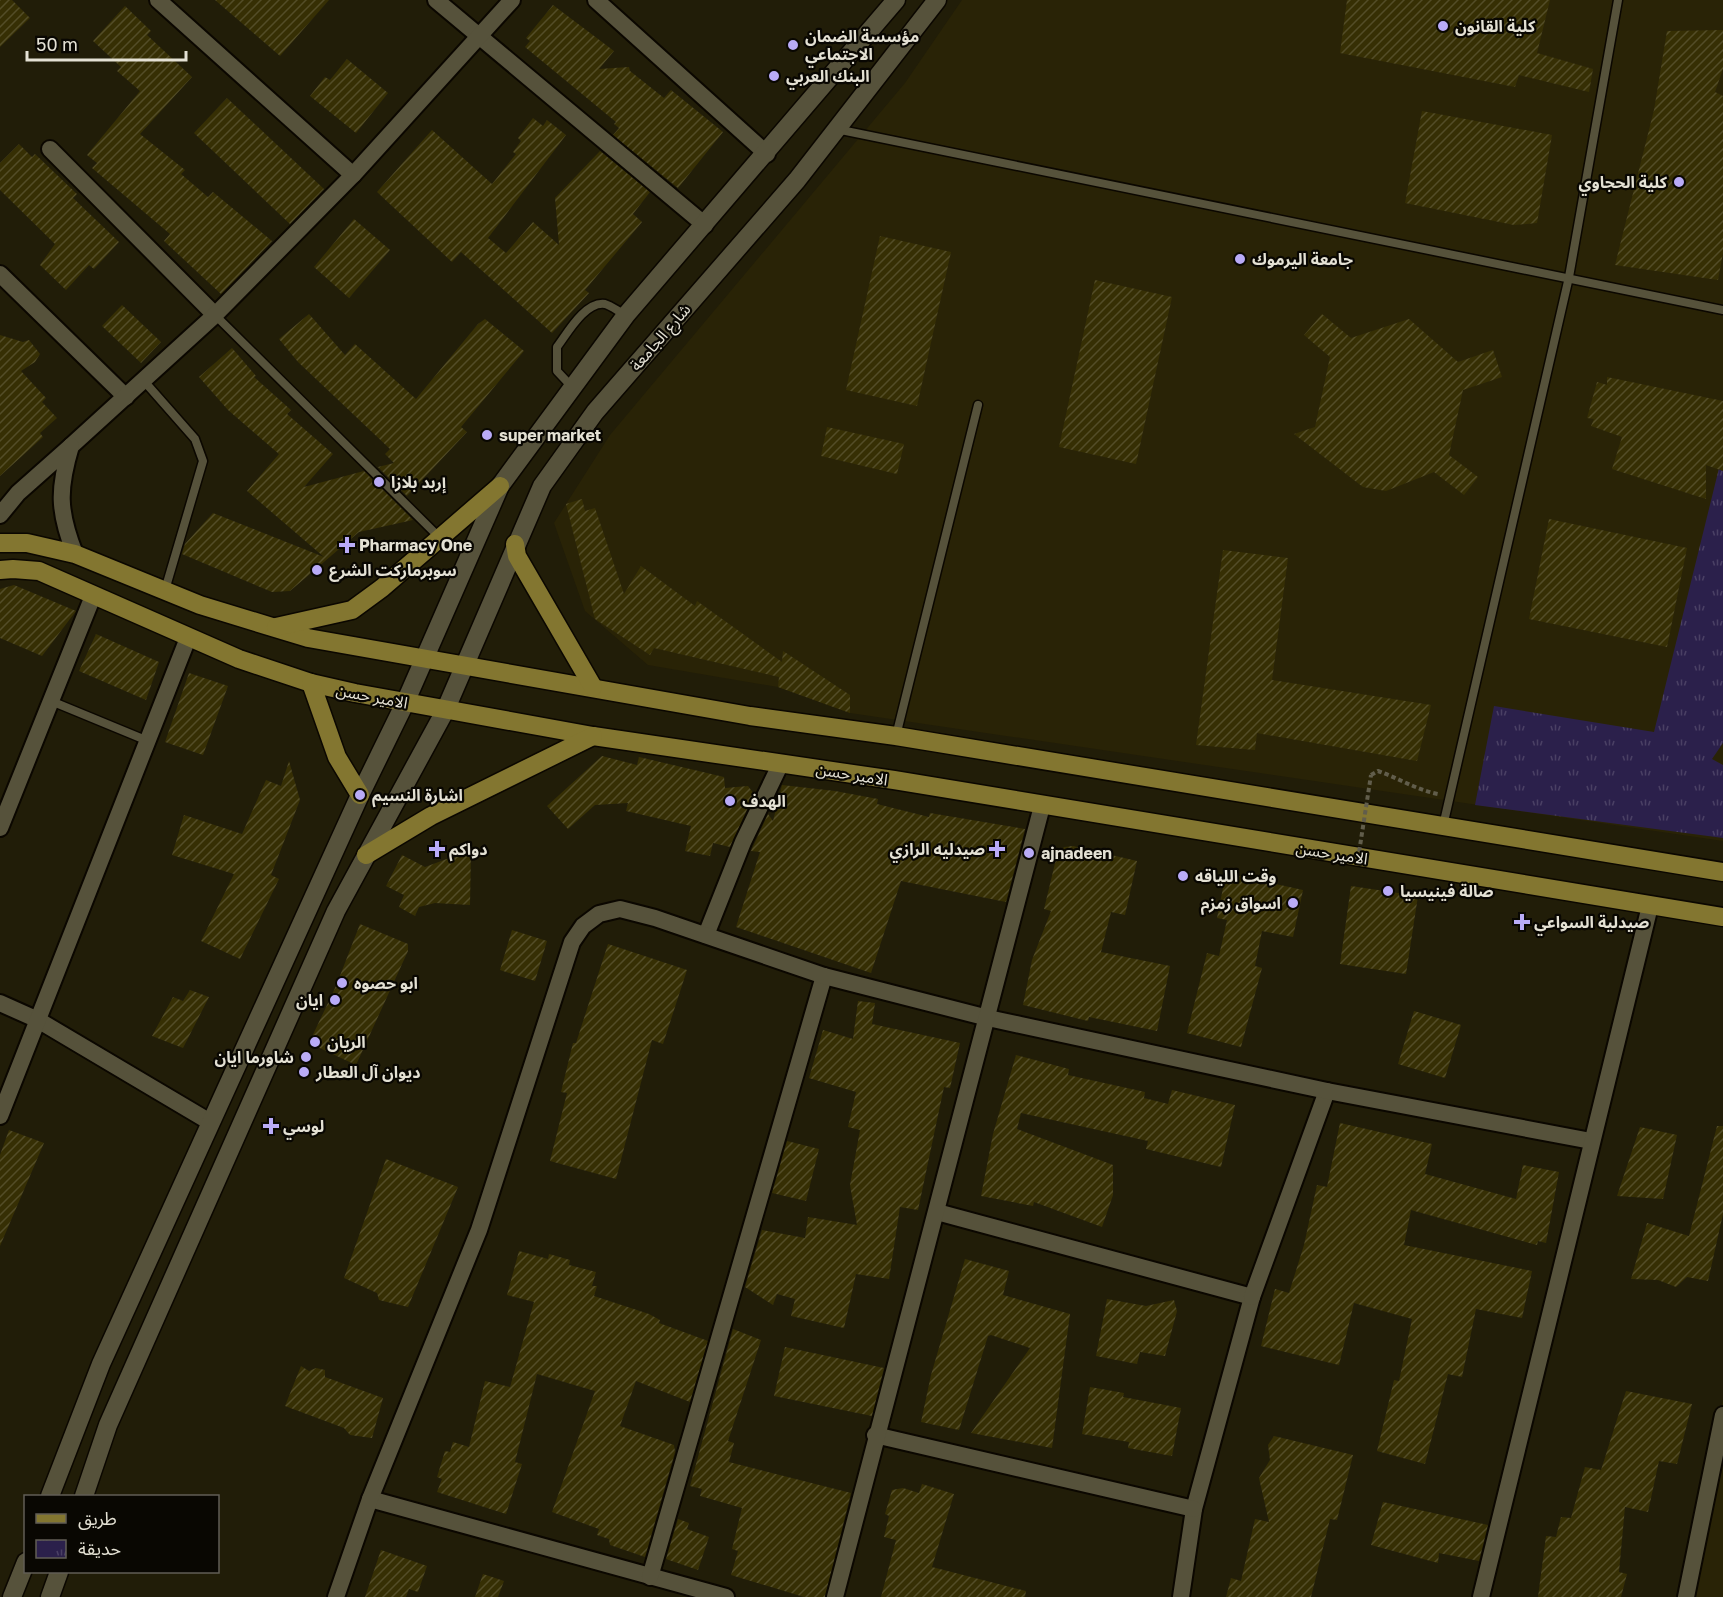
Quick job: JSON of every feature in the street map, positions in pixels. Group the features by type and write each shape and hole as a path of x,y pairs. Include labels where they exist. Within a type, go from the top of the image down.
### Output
{"main road":[{"path":"51,1495 101,1364 360,795 405,703 500,486 626,315 767,154 896,0"},
{"name":"شارع الجامعة","path":"85,1495 108,1425 336,911 445,711 515,544 542,486 596,412 674,319 736,252 937,0"},
{"path":"271,628 352,610 441,538 500,486"},
{"path":"0,543 27,543 75,554 165,590 271,628 308,638 466,664 750,716 896,736 1723,872"},
{"path":"515,544 517,556 593,687"},
{"name":"الامير حسن","path":"0,570 13,568 39,571 238,659 311,683 405,703 593,736 781,763 1723,917"},
{"path":"311,683 338,757 360,795"},
{"path":"366,855 430,816 593,736"},
{"path":"12,1597 24,1567"},
{"path":"51,1597 59,1573"}],"street":[{"path":"158,0 353,175"},
{"path":"436,0 705,225"},
{"path":"0,515 18,493 215,315 353,175 512,0"},
{"path":"596,0 767,154"},
{"path":"50,149 215,315"},
{"path":"0,274 126,397"},
{"path":"71,446 61,480 64,526 75,554"},
{"path":"0,828 93,596"},
{"path":"0,1116 188,638"},
{"path":"705,935 743,842 781,763"},
{"path":"835,1597 1042,806"},
{"path":"1481,1597 1650,906"},
{"path":"336,1597 370,1499 479,1230 572,942 583,926 599,914 620,909 705,935 824,976 988,1018 1327,1091 1591,1141"},
{"path":"650,1577 824,976"},
{"path":"0,1003 38,1020 210,1122"},
{"path":"1181,1597 1194,1509 1252,1297 1327,1091"},
{"path":"937,1212 1252,1297"},
{"path":"1686,1597 1723,1415"},
{"path":"876,1435 1194,1509"},
{"path":"370,1499 726,1597"}],"lane":[{"path":"1443,827 1569,277 1618,0"},
{"path":"836,129 1723,310"},
{"path":"572,387 557,371 557,347 588,309 596,305 608,305 626,315"},
{"path":"215,315 441,538"},
{"path":"144,381 195,439 203,461 165,590"},
{"path":"896,736 978,405"},
{"path":"51,701 148,741"}],"path":[{"path":"1358,859 1374,772 1413,784 1424,791 1450,796"}],"shaded area":[{"name":"جامعة اليرموك","path":"962,0 1723,0 1723,841 850,713 778,687 648,665 585,611 554,523 610,435 905,83"},
{"path":"1723,1399 1723,1597 1679,1597"}],"green space":[{"path":"1723,452 1723,743 1712,759 1723,765 1723,838 1475,805 1494,706 1654,732"}],"building":[{"path":"0,0 12,0 30,18 0,47"},
{"path":"215,0 329,0 280,56"},
{"name":"كلية القانون","path":"1347,0 1550,0 1537,53 1593,69 1589,92 1519,75 1515,87 1340,53"},
{"path":"553,5 614,51 599,69 629,67 630,71 664,98 671,90 723,132 678,188 613,135 619,128 614,124 616,122 525,47 530,41 526,38"},
{"path":"125,6 151,31 147,35 192,77 140,134 185,170 181,174 208,197 213,192 272,241 221,294 164,241 170,234 92,168 97,163 87,155 140,91 117,71 121,67 93,41"},
{"name":"كلية الحجاوي","path":"1723,30 1723,69 1715,92 1723,96 1723,253 1718,280 1615,265 1654,110 1667,31"},
{"path":"347,59 388,93 356,133 310,96 325,77 330,80"},
{"path":"227,98 324,189 290,224 194,133"},
{"path":"1422,111 1552,135 1537,223 1514,225 1405,203"},
{"path":"533,118 543,126 547,120 566,135 488,238 506,253 533,222 559,245 555,198 600,151 650,192 633,214 642,222 585,290 589,293 552,333 461,252 452,262 377,192 432,130 492,184 516,154 513,152 521,141 518,138"},
{"path":"19,144 32,157 35,154 77,194 73,198 119,242 94,269 89,265 66,290 40,265 55,244 0,190 0,163"},
{"path":"354,219 390,250 349,298 314,267"},
{"path":"880,236 951,252 917,406 846,390"},
{"path":"1095,280 1172,297 1136,464 1059,447"},
{"path":"122,305 161,342 141,363 102,326"},
{"path":"309,314 345,355 355,344 416,399 478,324 485,319 524,351 461,427 467,432 407,496 378,467 394,463 385,454 390,449 298,362 279,339"},
{"path":"1322,314 1351,338 1409,319 1458,362 1493,350 1502,377 1463,390 1449,455 1478,477 1464,495 1434,472 1386,491 1363,487 1294,434 1315,427 1330,357 1304,335"},
{"path":"0,335 23,342 29,340 40,354 35,362 21,371 46,398 42,402 57,418 40,433 43,437 0,476"},
{"path":"232,348 256,376 254,377 291,410 287,414 333,454 304,487 364,471 413,520 359,532 290,591 272,592 182,554 185,544 213,513 324,557 247,491 279,454 228,410 199,377"},
{"path":"1607,377 1723,401 1723,471 1706,465 1706,499 1612,469 1622,437 1591,426 1594,419 1587,418 1597,382 1607,385"},
{"path":"827,427 904,444 897,474 821,456"},
{"path":"582,499 585,511 595,508 624,594 641,566 695,606 697,601 782,662 783,651 850,695 850,713 778,687 779,677 654,648 650,655 595,619 566,504"},
{"path":"1549,519 1687,548 1667,647 1529,619"},
{"path":"1223,550 1288,558 1272,680 1431,705 1417,761 1257,733 1255,750 1196,745"},
{"path":"14,585 76,611 42,656 0,638 0,589"},
{"path":"96,634 159,662 146,700 79,671"},
{"path":"189,673 228,686 203,755 165,742"},
{"path":"602,756 637,765 639,757 724,777 725,788 748,786 754,794 730,847 713,843 710,856 685,851 691,826 626,811 628,803 595,805 568,829 547,806"},
{"path":"289,761 300,800 271,875 279,879 240,959 201,941 234,874 172,855 184,815 242,834 266,780 281,786"},
{"path":"782,785 878,799 877,804 929,817 930,813 1025,829 1006,902 901,881 871,973 736,927 760,852 751,851 768,814 773,821"},
{"path":"1073,846 1137,861 1125,915 1111,912 1101,952 1170,966 1157,1031 1089,1017 1088,1021 1023,1005 1032,960 1051,911 1044,909 1057,855 1064,847"},
{"path":"471,850 470,905 435,903 419,907 415,916 399,907 404,895 386,886 402,855 425,867"},
{"path":"1226,873 1303,890 1293,937 1262,931 1255,966 1262,968 1241,1047 1187,1033 1207,953 1219,956 1227,920 1217,918"},
{"path":"1351,886 1418,896 1406,974 1340,964"},
{"path":"360,924 408,944 408,951 356,1065 309,1043 336,986"},
{"path":"512,930 547,941 535,981 500,970"},
{"path":"608,944 687,970 663,1044 652,1040 616,1179 550,1161 567,1093 561,1092 573,1043 576,1043"},
{"path":"190,990 209,997 183,1048 152,1036 173,997 183,1001"},
{"path":"858,1001 875,1003 872,1024 960,1043 950,1088 944,1087 918,1210 900,1207 889,1279 856,1274 844,1328 791,1316 795,1299 777,1294 773,1305 745,1287 762,1230 805,1238 808,1217 857,1225 850,1185 860,1130 848,1127 856,1092 809,1078 823,1030 853,1039"},
{"path":"1414,1011 1461,1025 1445,1078 1398,1064"},
{"path":"1016,1055 1069,1069 1068,1075 1145,1092 1144,1098 1168,1104 1172,1090 1235,1105 1221,1167 1146,1149 1148,1141 1021,1113 1017,1129 1113,1165 1113,1195 1102,1227 1034,1202 1033,1206 981,1196 993,1134"},
{"path":"1340,1123 1432,1144 1425,1174 1516,1199 1523,1165 1559,1172 1546,1243 1538,1241 1537,1245 1411,1210 1404,1245 1532,1271 1522,1318 1476,1309 1462,1377 1448,1374 1425,1464 1377,1451 1394,1380 1399,1381 1412,1319 1354,1303 1339,1365 1261,1346 1275,1289 1289,1293 1304,1245 1317,1185 1327,1187"},
{"path":"1717,1126 1723,1126 1723,1214 1708,1281 1687,1277 1676,1287 1658,1280 1631,1279 1647,1223 1689,1236"},
{"path":"1640,1127 1677,1135 1663,1199 1617,1196"},
{"path":"9,1130 44,1143 0,1246 0,1155"},
{"path":"787,1141 819,1149 806,1201 772,1193"},
{"path":"386,1159 458,1187 408,1307 379,1300 377,1293 344,1278"},
{"path":"519,1251 548,1259 549,1254 570,1260 569,1265 596,1272 592,1286 597,1286 594,1296 649,1314 660,1320 659,1323 708,1341 690,1402 636,1381 620,1426 674,1445 675,1452 645,1557 610,1545 609,1539 597,1535 599,1529 552,1512 595,1391 537,1374 515,1462 522,1464 506,1514 437,1492 442,1479 437,1477 445,1451 450,1452 453,1442 469,1447 485,1381 510,1387 534,1302 507,1295"},
{"path":"965,1259 1009,1271 1003,1295 1070,1314 1052,1448 971,1433 1030,1348 991,1335 988,1336 959,1430 921,1422 931,1375"},
{"path":"1107,1299 1146,1306 1174,1300 1177,1311 1165,1356 1140,1352 1137,1364 1096,1356"},
{"path":"733,1329 761,1340 728,1441 734,1443 729,1462 851,1493 825,1597 804,1597 731,1575 738,1551 732,1549 742,1508 700,1496 702,1489 690,1486"},
{"path":"785,1347 884,1368 872,1416 774,1396"},
{"path":"301,1366 309,1371 316,1368 325,1370 325,1377 383,1398 372,1438 350,1435 344,1428 285,1406"},
{"path":"1090,1387 1124,1393 1123,1397 1181,1408 1172,1456 1128,1448 1129,1442 1082,1434"},
{"path":"1626,1391 1692,1404 1677,1464 1659,1461 1648,1512 1625,1507 1619,1572 1627,1574 1621,1597 1538,1597 1546,1536 1556,1537 1561,1517 1571,1518 1585,1467 1601,1470"},
{"path":"1274,1436 1353,1455 1337,1520 1330,1519 1311,1597 1226,1597 1231,1578 1241,1581 1255,1519 1269,1522 1259,1478 1270,1460 1268,1445"},
{"path":"922,1484 954,1494 932,1567 1026,1591 1025,1597 881,1597 896,1540 884,1537 889,1516 885,1514 892,1490 903,1488 919,1493"},
{"path":"1383,1502 1488,1525 1479,1561 1439,1553 1438,1563 1371,1545"},
{"path":"678,1519 689,1523 687,1529 709,1537 698,1570 666,1559"},
{"path":"381,1550 427,1566 418,1592 409,1589 406,1597 365,1597"},
{"path":"483,1574 504,1581 498,1597 475,1597"}],"place":[{"name":"كلية القانون","path":"1443,26"},
{"name":"مؤسسة الضمان الاجتماعي","path":"793,45"},
{"name":"البنك العربي","path":"774,76"},
{"name":"كلية الحجاوي","path":"1679,182"},
{"name":"جامعة اليرموك","path":"1240,259"},
{"name":"super market","path":"487,435"},
{"name":"إربد بلازا","path":"379,482"},
{"name":"Pharmacy One","path":"347,545"},
{"name":"سوبرماركت الشرع","path":"317,570"},
{"name":"اشارة النسيم","path":"360,795"},
{"name":"الهدف","path":"730,801"},
{"name":"دواكم","path":"437,849"},
{"name":"صيدليه الرازي","path":"997,849"},
{"name":"ajnadeen","path":"1029,853"},
{"name":"وقت اللياقه","path":"1183,876"},
{"name":"صالة فينيسيا","path":"1388,891"},
{"name":"اسواق زمزم","path":"1293,903"},
{"name":"صيدلية السواعي","path":"1522,922"},
{"name":"ابو حصوه","path":"342,983"},
{"name":"ايان","path":"335,1000"},
{"name":"الريان","path":"315,1042"},
{"name":"شاورما ايان","path":"306,1057"},
{"name":"ديوان آل العطار","path":"304,1072"},
{"name":"لوسي","path":"271,1126"}]}
